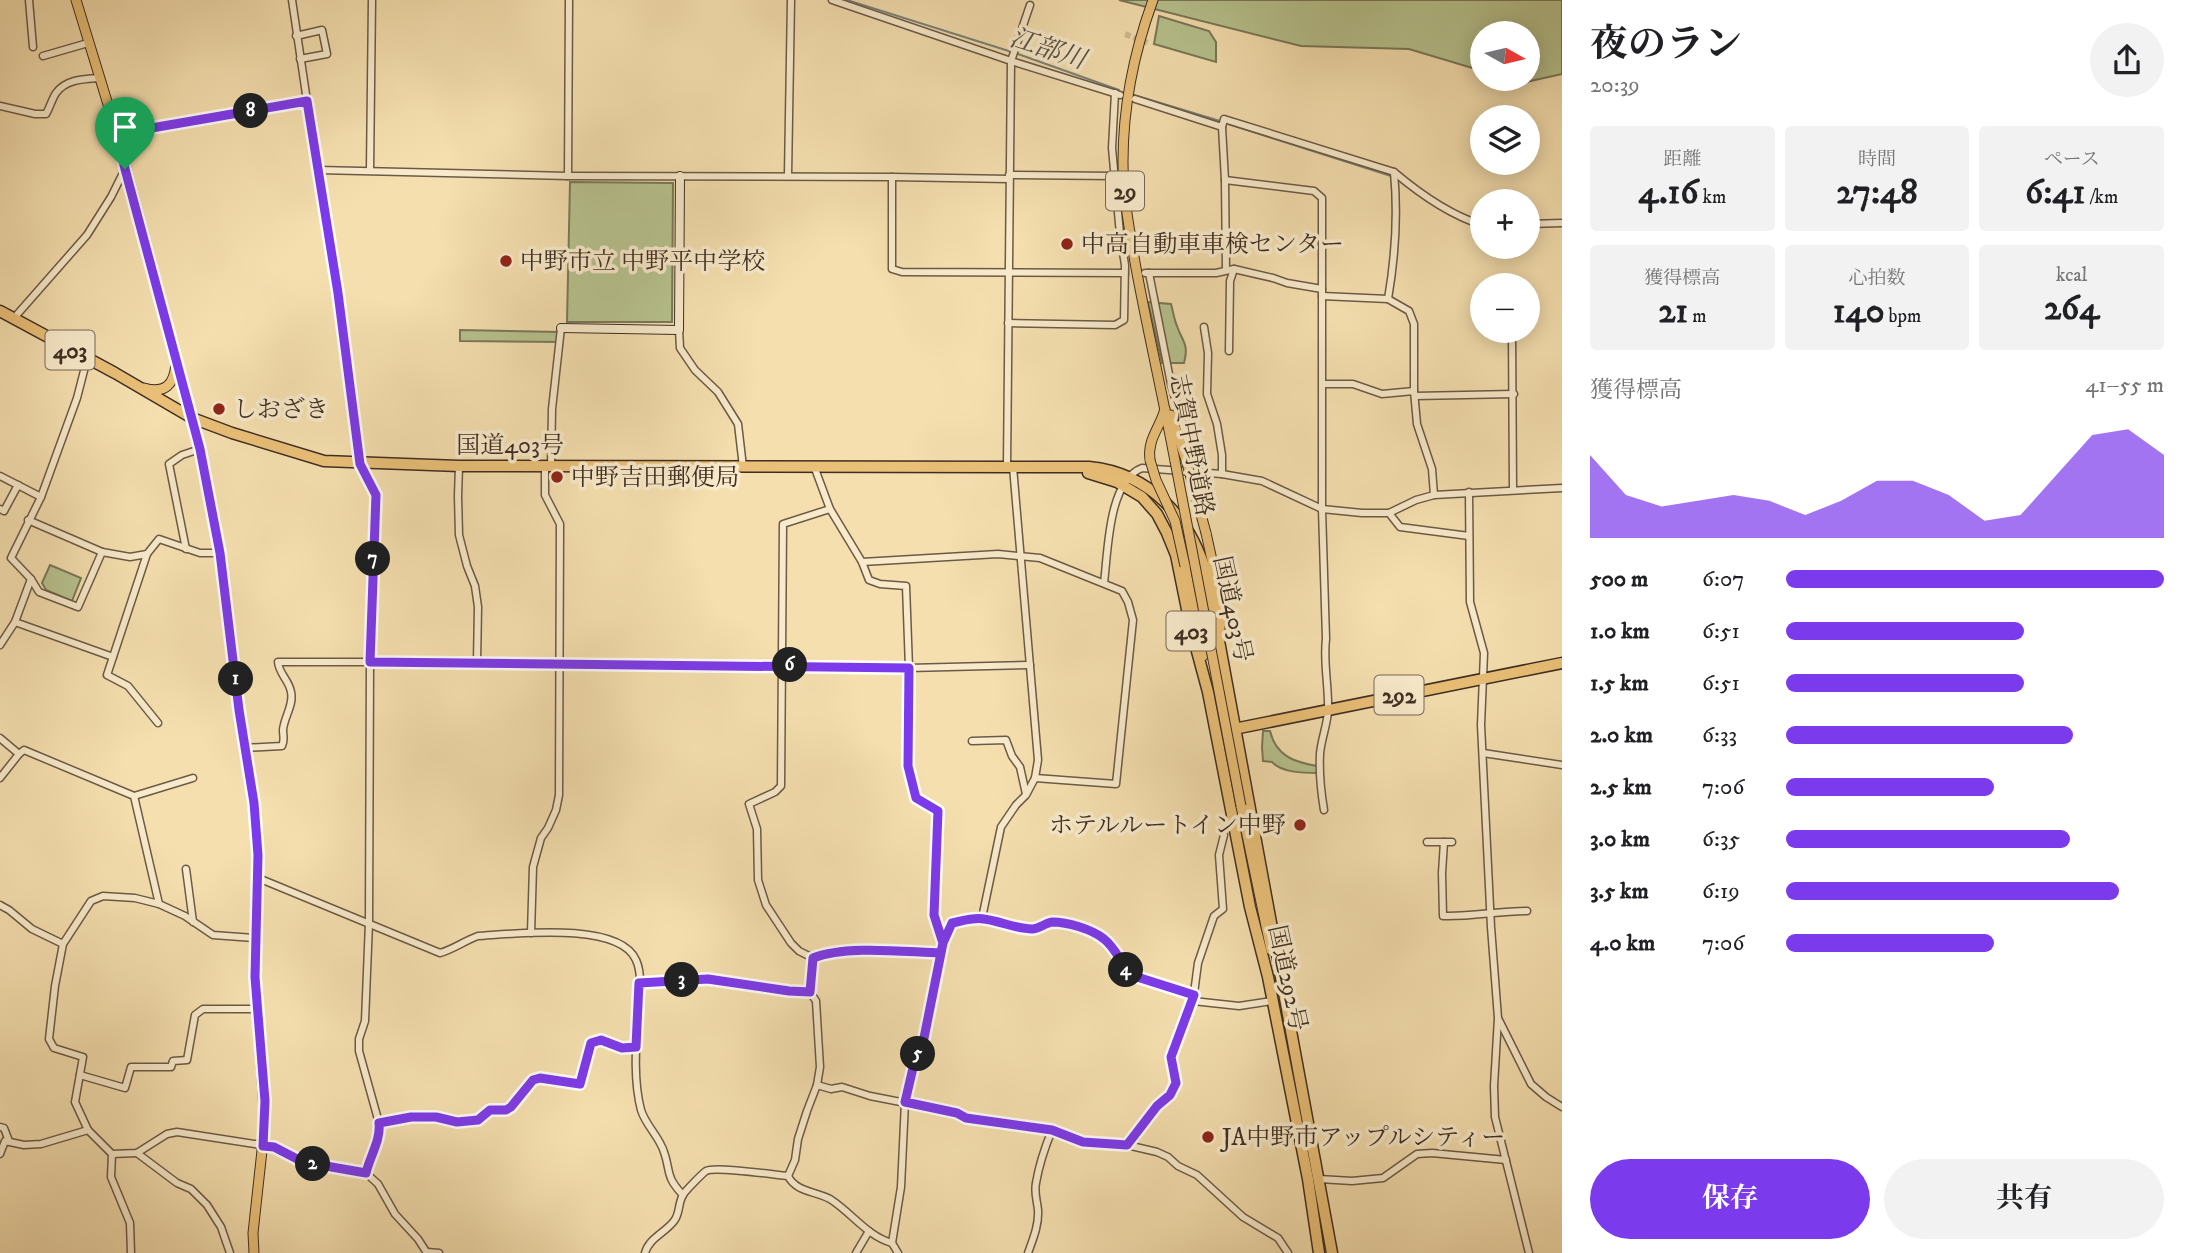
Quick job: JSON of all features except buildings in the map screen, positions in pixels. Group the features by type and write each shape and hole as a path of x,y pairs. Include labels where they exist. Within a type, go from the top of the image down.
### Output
{"highway":[{"name":"国道403号","path":"0,311 192,418 324,461 459,466 1096,468 1114,472 1150,505 1166,531 1176,555 1216,732"},
{"name":"国道403号","path":"1126,482 1157,496 1190,531 1202,558 1236,729"},
{"path":"1166,531 1180,518"},
{"name":"292","path":"1216,732 1562,663"},
{"name":"国道292号","path":"1236,729 1267,896 1278,1000 1318,1253"},
{"name":"国道292号","path":"1216,732 1247,894 1278,1000 1320,1179 1332,1253"}],"main road":[{"path":"76,0 117,134 192,418 220,553 244,748 254,803 258,855 254,938 265,1101 253,1233 254,1253"},
{"name":"志賀中野道路","path":"1153,0 1139,41 1124,118 1122,163 1125,200 1278,1000"},
{"path":"140,387 159,391 166,387 173,378 175,359"},
{"name":"29","path":"1160,383 1187,463 1206,533 1221,614 1220,641"},
{"path":"1165,409 1150,442 1150,460 1175,521 1208,692"}],"street":[{"path":"29,0 33,47"},
{"path":"292,0 338,293 360,464 376,495 370,662 369,923 365,1021 359,1039 359,1051 380,1134 366,1173"},
{"path":"370,170 372,0"},
{"path":"568,176 569,0"},
{"path":"788,175 790,0"},
{"path":"832,0 1010,61 1118,94 1112,123 1114,176 1125,273 1124,320 1115,326 1008,323"},
{"path":"982,918 991,864 1001,827 1026,795 1035,778 1038,760 1021,557 1010,467 1008,323 1010,61 1030,5"},
{"path":"296,36 322,30 327,54 300,59"},
{"path":"43,56 88,43"},
{"path":"0,106 46,114 59,90 68,83 99,78"},
{"path":"1135,99 1222,127"},
{"path":"117,134 307,101"},
{"path":"1226,270 1222,127 1224,119 1394,172 1458,217 1470,221"},
{"path":"14,318 87,235 125,169"},
{"path":"318,170 568,176 1114,176"},
{"path":"1388,299 1394,265 1394,172"},
{"path":"680,176 680,348 695,370 718,392 738,424 743,467"},
{"path":"892,177 892,269 902,272 1125,273"},
{"path":"1225,180 1314,191 1322,198 1322,509 1326,639 1324,653 1328,709 1320,754 1320,785 1324,810"},
{"path":"1540,224 1562,223"},
{"path":"1229,351 1230,281 1234,269"},
{"path":"1196,472 1171,384 1147,273 1216,274 1234,269 1322,293 1388,299 1409,311 1414,324 1418,424 1432,469 1434,495"},
{"path":"1204,327 1208,354 1207,394 1217,424 1222,474"},
{"path":"531,933 533,867 541,838 556,810 559,795 560,524 545,495 561,328 679,330"},
{"path":"1512,343 1513,490"},
{"path":"87,359 78,398 41,497 11,558 39,592 78,607 102,552"},
{"path":"1323,384 1353,384 1382,394 1514,394"},
{"path":"186,550 169,464 182,455 200,449"},
{"path":"459,466 459,535 475,586 478,607 477,662"},
{"path":"814,466 830,509 862,562 869,580 880,584 906,586 908,766 916,798 938,811 934,915 943,943"},
{"path":"1104,583 1114,508 1126,482 1138,469 1222,474 1262,481 1322,509 1362,513 1389,513 1434,495 1562,488"},
{"path":"0,476 41,497"},
{"path":"0,509 4,512 18,485"},
{"path":"1469,492 1470,602 1484,653 1481,724 1498,1018 1495,1117 1529,1253"},
{"path":"830,509 783,524 781,786 775,792 749,804 757,830 758,880 766,905 791,943 799,951 813,958 852,950 941,953"},
{"path":"1389,513 1400,527 1469,536"},
{"path":"28,520 102,552 130,557 147,554"},
{"path":"158,723 128,687 107,675 147,554 159,539 186,550 220,553"},
{"path":"862,562 998,554 1040,558 1122,591 1133,620 1116,784 1035,778"},
{"path":"0,645 15,622 31,579"},
{"path":"15,622 113,657"},
{"path":"244,748 282,746 284,742 283,732 292,694 288,682 278,670 278,662 909,668 1030,665"},
{"path":"0,738 19,754"},
{"path":"972,741 1006,740 1020,767 1026,795"},
{"path":"0,778 24,750 134,796 192,778"},
{"path":"1483,753 1562,765"},
{"path":"134,796 159,904"},
{"path":"1127,1145 1157,1106 1170,1095 1176,1083 1171,1057 1194,998 1198,963 1214,916 1223,909 1219,856 1224,835"},
{"path":"1427,842 1452,842"},
{"path":"1444,842 1443,916 1467,917 1475,914 1527,911"},
{"path":"186,869 193,922"},
{"path":"258,877 440,953 478,936 566,931 625,946 636,960 639,983 636,1047 641,1108 647,1126 664,1152 668,1174 683,1195"},
{"path":"254,938 213,935 159,904 135,898 103,896 91,901 63,944 49,1040 54,1048 83,1057 75,1102 88,1130 113,1154 136,1153 167,1134 177,1132 274,1147 303,1162 366,1173 378,1184 395,1214 427,1252 439,1253"},
{"path":"0,905 32,929 63,944"},
{"path":"898,1253 892,1243 901,1187 905,1102 913,1068 923,1043 943,943 952,923 982,918 1009,926 1035,929 1050,922 1067,924 1103,937 1118,954 1126,970 1134,976 1194,998 1239,1006 1278,1000"},
{"path":"788,1177 817,1085 820,1067 816,1002 810,992 813,958"},
{"path":"639,983 708,979 810,992"},
{"path":"80,1075 125,1088 131,1067 171,1067 173,1061 187,1060 195,1015 203,1009 258,1009"},
{"path":"1498,1018 1531,1084 1562,1107"},
{"path":"379,1123 411,1117 436,1117 457,1122 478,1120 490,1110 506,1110 511,1107 533,1080 540,1078 580,1084 591,1043 601,1040 622,1048 636,1047"},
{"path":"817,1085 831,1089 842,1087 870,1096 957,1113 966,1118 1052,1130 1083,1142 1127,1145 1157,1152 1197,1175 1243,1217 1278,1238 1288,1253"},
{"path":"0,1127 4,1128 9,1141"},
{"path":"0,1154 5,1141 24,1145 41,1144 88,1130"},
{"path":"1028,1253 1037,1225 1036,1182 1052,1130"},
{"path":"136,1153 177,1183 191,1189 207,1205 221,1227 230,1253"},
{"path":"113,1154 111,1177 130,1223 131,1253"},
{"path":"1320,1179 1352,1181 1383,1178 1417,1154 1506,1160"},
{"path":"645,1253 657,1236 676,1220 683,1195 705,1172 711,1170 743,1170 788,1177 796,1187 821,1194 843,1207 854,1220 864,1225 879,1240 892,1243"},
{"path":"856,1253 869,1231"}],"green space":[{"path":"1119,0 1562,0 1562,74 1540,79 1540,21 1470,21 1470,67 1409,49 1301,46"},
{"path":"1159,16 1209,31 1216,42 1216,62 1154,44"},
{"path":"570,182 673,183 672,322 567,322"},
{"path":"1148,302 1171,304 1186,347 1184,363 1162,363"},
{"path":"460,330 561,332 560,342 460,341"},
{"path":"50,565 81,578 72,601 46,590 42,583"},
{"path":"1263,731 1270,731 1281,752 1317,766 1318,773 1288,770 1272,762 1263,761"}],"waterway":[{"name":"江部川","path":"847,0 1012,52"},
{"name":"江部川","path":"1018,54 1119,90"},
{"name":"江部川","path":"1134,95 1220,121"},
{"name":"江部川","path":"1225,123 1391,176"}],"tunnel":[{"path":"1125,34 1148,43"},
{"path":"1124,273 1145,273"}],"place":[{"name":"中高自動車車検センター","path":"1067,244"},
{"name":"中野市立 中野平中学校","path":"506,261"},
{"name":"しおざき","path":"219,409"},
{"name":"中野吉田郵便局","path":"557,477"},
{"name":"ホテルルートイン中野","path":"1300,825"},
{"name":"JA中野市アップルシティー","path":"1208,1137"}],"route":[{"path":"125,169 117,134 307,101 338,293 360,464 376,495 370,662 909,668 908,766 916,798 938,811 934,915 943,943 941,953 926,1020 923,1043 913,1068 905,1102 957,1113 966,1118 1052,1130 1083,1142 1127,1145 1157,1106 1170,1095 1176,1083 1171,1057 1194,995 1134,976 1126,970 1118,954 1103,937 1088,931 1050,922 1035,929 1009,926 982,918 952,923 941,953 852,950 813,958 810,992 708,979 639,983 636,1047 622,1048 601,1040 591,1043 580,1084 540,1078 533,1080 511,1107 506,1110 490,1110 478,1120 457,1122 436,1117 411,1117 379,1123 380,1134 366,1173 303,1162 274,1147 263,1146 265,1101 254,938 258,855 254,803 239,710 220,553 200,449 125,169"}]}
